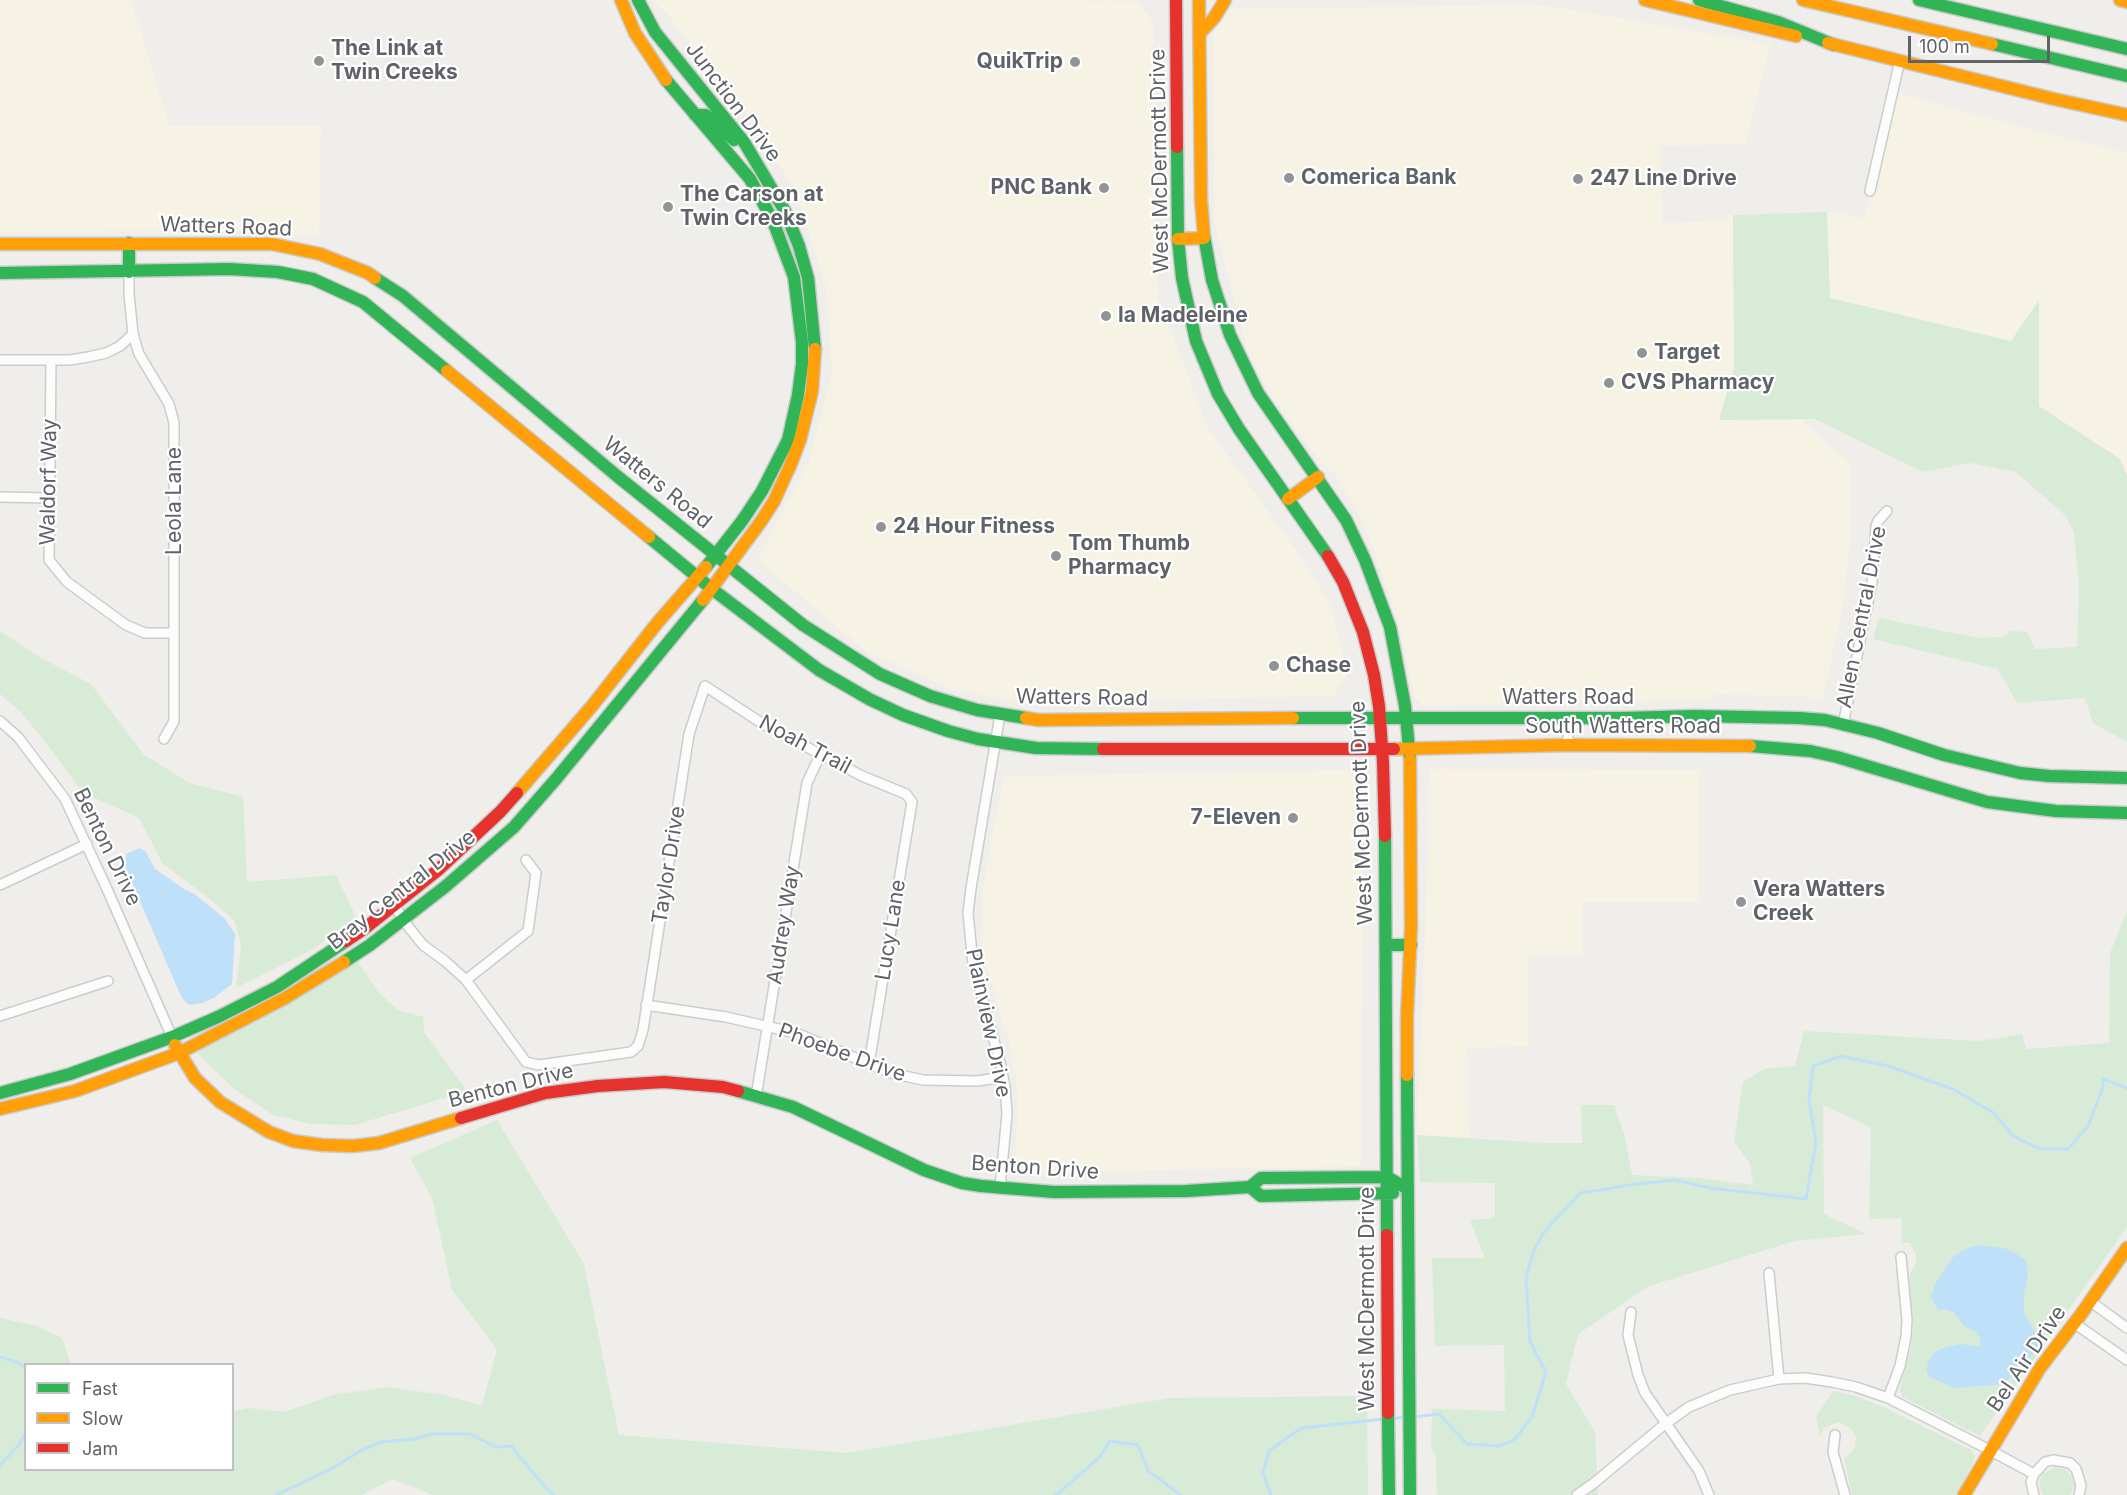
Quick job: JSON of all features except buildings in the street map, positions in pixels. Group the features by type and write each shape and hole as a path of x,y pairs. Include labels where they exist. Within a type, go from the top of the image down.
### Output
{"main road":[{"name":"Junction Drive","path":"621,0 635,33 649,56 695,115 750,179 773,221 787,253 794,277 802,342 802,364 788,440 762,491 715,555"},
{"name":"Junction Drive","path":"638,0 655,32 744,142 756,161 785,211 799,246 811,296 815,342 812,391 800,440 790,466 762,520 730,566"},
{"name":"West McDermott Drive","path":"1176,0 1178,239 1187,306 1196,341 1218,394 1239,429 1325,550 1343,582 1356,611 1369,652 1380,718 1383,750 1386,945 1389,1495"},
{"name":"West McDermott Drive","path":"1199,0 1200,181 1204,238 1218,298 1230,336 1258,393 1346,520 1365,560 1382,601 1396,654 1407,718 1411,945 1407,1017 1410,1495"},
{"path":"1199,34 1214,18 1225,0"},
{"path":"1645,0 2127,115"},
{"path":"1699,0 1778,22 1834,45"},
{"path":"1803,0 2127,76"},
{"path":"1919,0 2127,49"},
{"path":"2120,0 2127,2"},
{"path":"695,115 706,115 756,161"},
{"path":"1178,239 1204,238"},
{"path":"129,243 129,272"},
{"name":"Watters Road","path":"0,244 272,244 320,254 368,273 403,296 611,471 802,625 871,669 930,696 1000,715 1038,720 1769,717 1812,719 1878,733 1944,755 2020,773 2127,778"},
{"name":"Watters Road","path":"0,273 229,269 278,272 313,279 363,302 712,589 819,670 869,699 903,715 948,731 997,743 1036,748 1383,750 1409,748"},
{"path":"790,466 787,452 795,427 795,409"},
{"path":"1288,499 1318,477"},
{"name":"Bray Central Drive","path":"0,1093 70,1074 172,1037 220,1016 277,987 364,929 438,870 500,812 592,706 658,622 715,555"},
{"name":"Bray Central Drive","path":"0,1109 75,1090 179,1053 285,998 370,945 446,886 514,826 593,736 730,566"},
{"name":"South Watters Road","path":"1409,748 1764,746 1810,751 1851,760 1986,802 2056,811 2127,813"},
{"path":"1386,945 1411,945"},
{"name":"Benton Drive","path":"172,1037 195,1078 220,1102 269,1132 293,1141 322,1146 379,1143 520,1100 574,1088 664,1082 723,1087 793,1107 924,1170 962,1183 1000,1188 1065,1192 1186,1191 1250,1187 1262,1178 1387,1177"},
{"path":"1387,1177 1408,1189"},
{"name":"Benton Drive","path":"1250,1187 1261,1196 1387,1194 1408,1189"},
{"name":"Bel Air Drive","path":"1964,1495 2040,1368 2127,1248"}],"street":[{"path":"1870,191 1900,60"},
{"name":"Leola Lane","path":"129,272 133,334 139,354 169,404 174,423 174,721 164,739"},
{"path":"0,360 79,359 106,353 120,346 133,334"},
{"name":"Waldorf Way","path":"51,360 49,560 67,582 126,625 145,633 174,633"},
{"path":"0,497 49,498"},
{"name":"Allen Central Drive","path":"1843,725 1872,582 1876,526 1878,520 1887,511"},
{"name":"Noah Trail","path":"705,686 763,724 820,755 909,797"},
{"name":"Taylor Drive","path":"466,980 526,1062 539,1065 598,1056 624,1055 638,1046 689,734 705,686"},
{"name":"Plainview Drive","path":"1000,715 968,913 973,964 1003,1077 1007,1114 1000,1188"},
{"path":"1568,718 1568,746"},
{"name":"Benton Drive","path":"0,721 18,736 65,799 172,1037"},
{"name":"Audrey Way","path":"756,1097 807,783 820,755"},
{"name":"Lucy Lane","path":"869,1064 911,811 912,802 909,797"},
{"path":"0,885 87,844"},
{"path":"394,904 403,920 423,945 466,980 528,931 536,873 526,860"},
{"path":"0,1016 108,981"},
{"name":"Phoebe Drive","path":"646,1005 726,1017 796,1033 891,1073 923,1080 976,1081 1003,1077"},
{"path":"1888,1398 1900,1366 1906,1337 1907,1320 1901,1257"},
{"path":"1769,1273 1779,1379"},
{"path":"2090,1301 2127,1328"},
{"path":"1631,1312 1628,1335 1645,1393 1699,1471 1710,1495"},
{"path":"2074,1323 2127,1360"},
{"path":"1577,1495 1689,1407 1730,1390 1779,1379 1805,1378 1832,1382 1888,1398 2034,1474"},
{"path":"1835,1435 1833,1452 1845,1495"},
{"path":"2034,1495 2031,1482 2034,1474 2045,1462 2053,1460 2070,1463 2080,1476 2079,1495"}],"shaded area":[{"path":"0,0 131,0 169,126 321,126 319,236 219,230 0,232"},
{"path":"652,0 1138,1 1153,23 1154,226 1158,298 1208,428 1300,556 1332,608 1347,674 1333,696 1023,702 953,690 866,651 758,560 810,459 832,376 827,290 796,193 756,125 666,13"},
{"path":"1547,6 1771,44 1745,144 1660,146 1662,223 1724,221 1733,215 1734,368 1719,420 1801,420 1850,464 1851,531 1841,615 1822,701 1800,696 1713,694 1712,700 1425,706 1415,698 1397,617 1366,528 1338,478 1320,460 1275,401 1248,352 1214,219 1213,34 1230,9"},
{"path":"1899,93 2024,128 2127,153 2127,476 2120,459 2039,406 2039,302 2011,342 1830,298 1827,212 1837,212 1864,219"},
{"path":"1429,769 1699,770 1699,902 1582,902 1582,955 1528,956 1528,1046 1467,1048 1469,1138 1417,1135 1428,863"},
{"path":"1349,770 1363,795 1361,1166 1014,1173 1018,1107 1016,1075 1009,1042 983,954 983,890 1004,776"}],"green space":[{"path":"1827,212 1830,298 2011,341 2039,300 2039,406 2120,459 2127,476 2127,742 2093,723 2085,698 2017,703 1998,669 1873,639 1879,618 1978,638 2003,637 2011,631 2027,632 2035,649 2077,647 2079,586 2074,533 2066,516 2016,472 1970,463 1923,472 1815,419 1719,420 1734,368 1733,215"},
{"path":"0,631 41,658 91,684 144,755 190,783 243,797 247,882 336,875 356,917 312,950 236,988 241,945 234,920 163,864 139,818 82,792 22,713 0,694"},
{"path":"2127,911 2127,1227 1980,1436 1902,1397 1900,1390 1912,1343 1913,1329 1909,1278 1916,1255 1910,1243 1901,1243 1902,1218 1869,1219 1871,1127 1823,1105 1824,1214 1866,1234 1795,1241 1649,1286 1578,1334 1566,1384 1595,1432 1598,1495 1437,1495 1436,1459 1431,1446 1432,1409 1505,1411 1504,1345 1435,1346 1432,1258 1485,1258 1470,1220 1495,1218 1495,1183 1420,1182 1417,1135 1544,1143 1582,1143 1581,1105 1614,1105 1625,1137 1632,1175 1697,1178 1753,1185 1750,1163 1734,1142 1743,1082 1764,1069 1795,1066 1804,1031 1979,1041 2022,1034 2026,1049 2109,1043 2110,953"},
{"path":"358,962 378,992 398,1010 423,1017 424,1032 467,1091 355,1125 311,1124 273,1115 233,1088 197,1053 203,1046 262,1016 275,1012"},
{"path":"497,1120 584,1264 619,1435 846,1453 1170,1398 1367,1396 1368,1495 433,1495 393,1479 361,1495 0,1495 0,1318 37,1326 62,1338 71,1363 24,1363 24,1471 234,1471 234,1411 248,1408 284,1412 333,1395 387,1387 444,1395 482,1406 497,1349 452,1290 432,1198 410,1158"},
{"path":"1833,1391 1881,1406 1971,1450 1975,1458 1957,1495 1852,1495 1844,1458 1852,1452 1856,1437 1846,1425 1838,1422 1824,1428 1820,1436 1816,1417"},
{"path":"2055,1467 2065,1469 2072,1476 2074,1485 2070,1495 2043,1495 2039,1484 2042,1474"}],"water":[{"path":"140,848 146,852 155,869 196,895 225,919 235,934 232,984 203,1003 190,1005 181,996 126,869 126,854"},
{"path":"1978,1245 2008,1249 2026,1260 2028,1275 2024,1293 2024,1313 2040,1341 2036,1351 2004,1384 1954,1388 1932,1378 1926,1372 1928,1362 1934,1353 1943,1348 1961,1344 1980,1347 1980,1339 1975,1331 1965,1327 1954,1312 1943,1309 1939,1311 1931,1297 1935,1284 1954,1256"}],"waterway":[{"path":"1412,1417 1439,1414 1467,1444 1500,1446 1515,1439 1532,1417 1546,1372 1530,1341 1526,1278 1533,1253 1544,1232 1580,1193 1675,1180 1710,1188 1806,1199 1816,1143 1809,1099 1813,1066 1841,1056 1888,1066 1953,1089 1994,1113 2013,1136 2040,1149 2068,1149 2088,1126 2103,1087 2103,1079 2127,1088"},
{"path":"0,1357 24,1367"},
{"path":"1391,1419 1405,1417"},
{"path":"1271,1495 1263,1473 1269,1451 1288,1437 1302,1428 1384,1419"},
{"path":"276,1495 381,1442 415,1439 431,1434 470,1434 496,1447 511,1446 554,1495"},
{"path":"0,1465 18,1446 24,1436"},
{"path":"1056,1495 1100,1457 1110,1441 1138,1445 1148,1471 1181,1495"}],"traffic: fast":[{"path":"638,0 655,32 744,142 785,211 799,246 808,278 815,349"},
{"path":"1699,0 1778,22 1834,45"},
{"path":"1919,0 2127,49"},
{"path":"1992,44 2127,76"},
{"path":"666,80 750,179 773,221 794,277 802,342 798,395 788,440 762,491 706,567"},
{"path":"695,115 706,115 734,140"},
{"path":"1177,147 1178,239 1182,278 1196,341 1218,394 1239,429 1328,556"},
{"path":"1204,236 1212,280 1230,335 1258,393 1346,520 1365,560 1390,627 1405,706 1410,759"},
{"path":"129,243 129,272"},
{"path":"0,273 229,269 278,272 313,279 363,302 447,371"},
{"path":"375,278 403,296 617,476 803,625 880,674 930,696 977,710 1026,718"},
{"path":"649,537 712,589 819,670 869,699 903,715 978,739 1036,748 1103,749"},
{"path":"344,962 370,945 446,886 514,827 703,600"},
{"path":"1293,718 1694,716 1799,718 1825,720 1878,733 1944,755 2020,773 2127,778"},
{"path":"1750,746 1810,751 1837,757 1987,802 2056,811 2127,813"},
{"path":"1385,836 1387,1235"},
{"path":"0,1093 70,1074 172,1037 220,1016 277,987 346,941"},
{"path":"1386,945 1411,945"},
{"path":"1407,1075 1410,1495"},
{"path":"738,1091 793,1107 924,1170 962,1183 981,1186 1054,1192 1186,1191 1250,1187 1261,1178 1387,1177 1408,1189"},
{"path":"1250,1187 1261,1196 1393,1193"},
{"path":"1388,1413 1389,1495"}],"traffic: slow":[{"path":"621,0 635,33 666,80"},
{"path":"1199,0 1201,200 1204,236"},
{"path":"1199,34 1214,18 1225,0"},
{"path":"1645,0 1796,36"},
{"path":"1803,0 1992,44"},
{"path":"2120,0 2127,2"},
{"path":"1828,43 2127,115"},
{"path":"1178,239 1204,238"},
{"path":"0,244 272,244 320,254 375,278"},
{"path":"703,600 762,520 774,501 790,466 800,440 812,391 815,349"},
{"path":"447,371 649,537"},
{"path":"1288,499 1318,477"},
{"path":"517,793 706,567"},
{"path":"1026,718 1038,720 1293,718"},
{"path":"1394,749 1568,745 1750,746"},
{"path":"1407,1075 1411,927 1410,759"},
{"path":"0,1109 75,1091 179,1053 285,998 344,962"},
{"path":"175,1045 195,1078 220,1102 269,1132 293,1141 353,1146 379,1143 461,1118"},
{"path":"1964,1495 2040,1368 2127,1248"}],"traffic: jam":[{"path":"1176,0 1177,147"},
{"path":"1328,556 1343,582 1363,632 1374,675 1383,762 1385,836"},
{"path":"1103,749 1394,749"},
{"path":"346,941 438,870 517,793"},
{"path":"461,1118 545,1093 598,1086 664,1082 723,1087 738,1091"},
{"path":"1387,1235 1388,1413"}],"place":[{"name":"The Link at Twin Creeks","path":"319,61"},
{"name":"QuikTrip","path":"1075,62"},
{"name":"Comerica Bank","path":"1289,178"},
{"name":"247 Line Drive","path":"1578,179"},
{"name":"PNC Bank","path":"1104,188"},
{"name":"The Carson at Twin Creeks","path":"668,207"},
{"name":"la Madeleine","path":"1106,316"},
{"name":"Target","path":"1642,353"},
{"name":"CVS Pharmacy","path":"1609,383"},
{"name":"24 Hour Fitness","path":"881,527"},
{"name":"Tom Thumb Pharmacy","path":"1056,556"},
{"name":"Chase","path":"1274,666"},
{"name":"7-Eleven","path":"1293,818"},
{"name":"Vera Watters Creek","path":"1741,902"}]}
